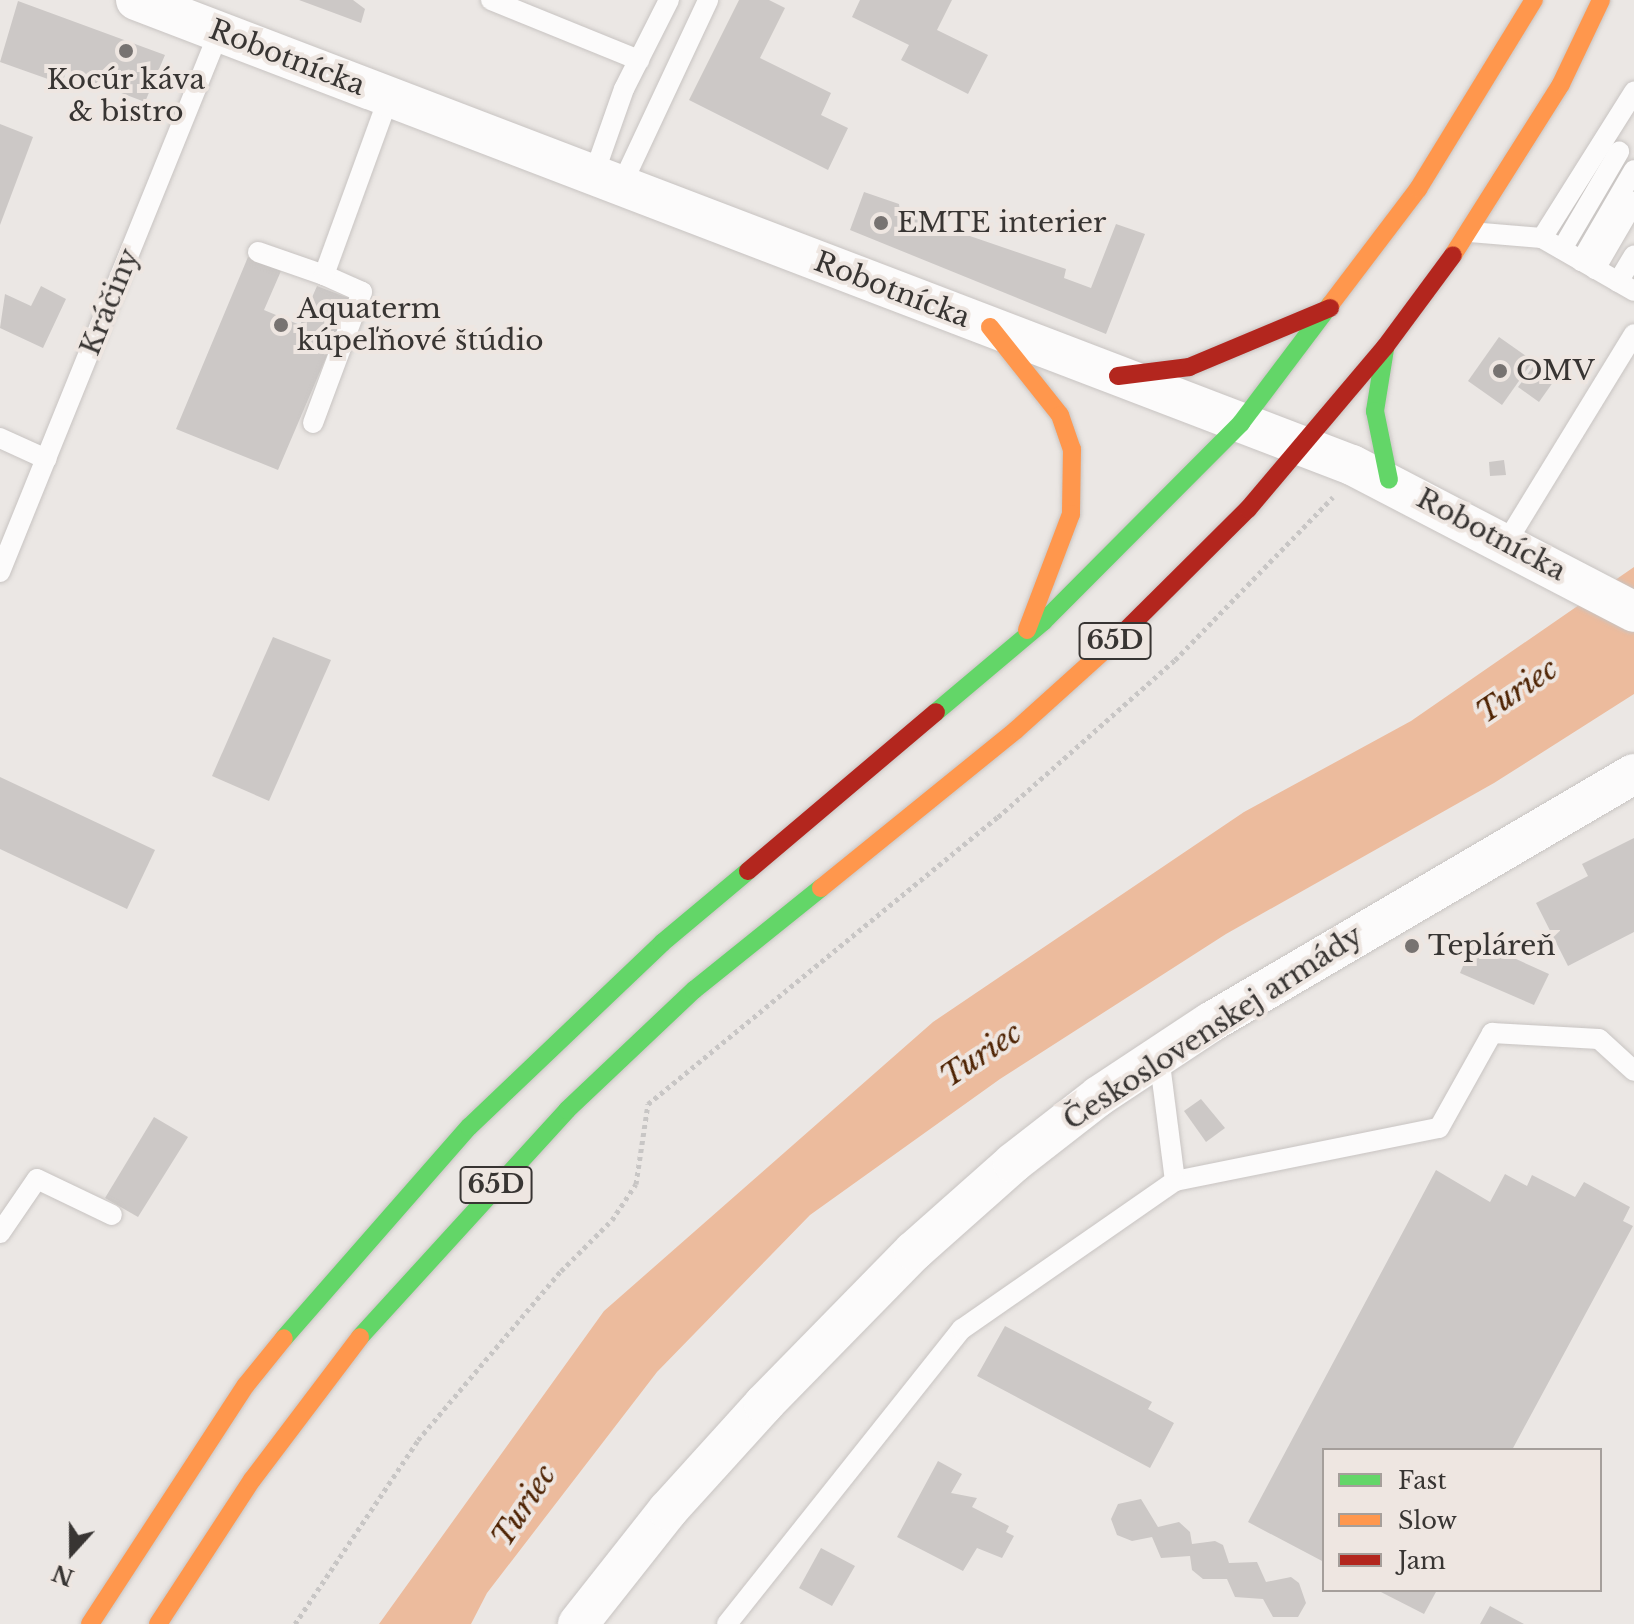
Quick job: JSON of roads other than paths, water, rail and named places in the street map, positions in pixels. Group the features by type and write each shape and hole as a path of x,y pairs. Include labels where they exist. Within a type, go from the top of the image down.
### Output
{"main road":[{"name":"65D","path":"90,1624 246,1385 357,1249 451,1147 662,943 1025,637 1114,556 1241,423 1332,307 1426,177 1534,0"},
{"name":"65D","path":"158,1624 252,1480 346,1354 401,1287 567,1110 694,990 969,769 1103,652 1200,559 1302,445 1385,347 1470,232 1561,84 1601,0"},
{"path":"1118,376 1189,367 1332,307"},
{"path":"990,327 1060,415 1072,449 1071,514 1025,637"},
{"path":"1385,347 1375,411 1389,480"}],"street":[{"name":"Robotnícka","path":"136,0 1389,480 1634,612"},
{"name":"Československej armády","path":"578,1624 716,1454 914,1251 1013,1163 1159,1056 1634,774"}],"lane":[{"path":"491,0 639,60"},
{"path":"608,179 639,60 669,0"},
{"path":"608,179 708,0"},
{"name":"Kráčiny","path":"0,572 219,32"},
{"path":"1562,249 1620,151 1634,92"},
{"path":"324,275 389,96"},
{"path":"1542,238 1620,151"},
{"path":"1588,265 1634,170"},
{"path":"1588,265 1634,202"},
{"path":"1470,232 1542,238 1629,286 1634,255"},
{"path":"258,252 362,292 313,423"},
{"path":"1506,543 1634,334"},
{"path":"0,438 46,459"},
{"path":"727,1624 962,1329 1175,1181 1439,1128 1492,1033 1599,1039 1634,1071"},
{"path":"1159,1056 1175,1181"},
{"path":"0,1233 37,1179 112,1215"}],"water":[{"name":"Turiec","path":"1634,567 1634,694 1494,783 1226,934 1000,1079 810,1215 657,1372 487,1593 471,1624 379,1624 604,1311 933,1022 1244,812 1411,721"}],"place":[{"name":"Kocúr káva & bistro","path":"126,51"},
{"name":"EMTE interier","path":"881,223"},
{"name":"Aquaterm kúpeľňové štúdio","path":"281,325"},
{"name":"OMV","path":"1500,371"},
{"name":"Tepláreň","path":"1412,946"}]}
